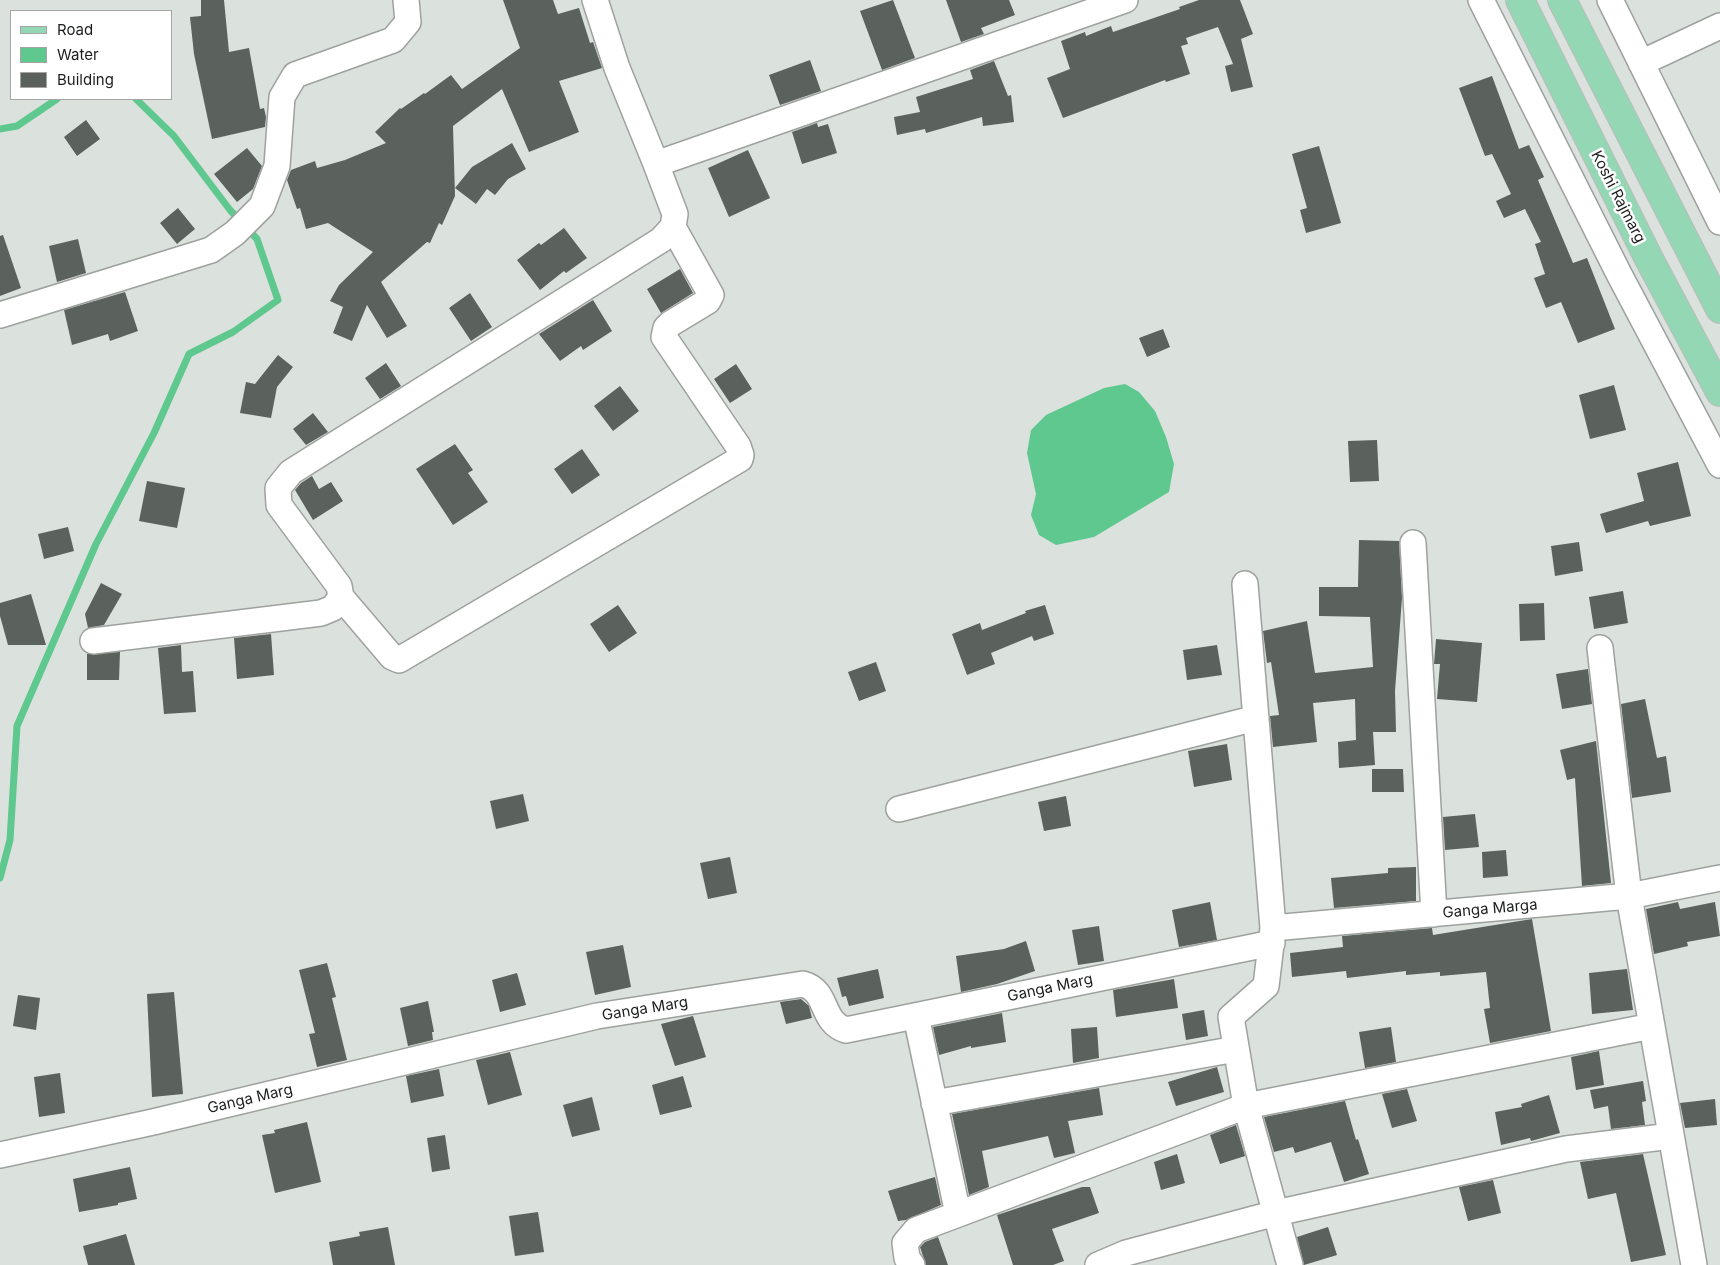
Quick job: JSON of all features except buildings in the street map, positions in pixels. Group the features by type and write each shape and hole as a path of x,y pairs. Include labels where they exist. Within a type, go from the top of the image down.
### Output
{"main road":[{"name":"Koshi Rajmarg","path":"1520,0 1649,259 1720,392"},
{"path":"1562,0 1720,309"}],"street":[{"path":"0,315 211,250 235,233 262,206 277,166 282,97 295,75 393,40 402,32 408,22 406,0"},
{"path":"595,0 617,68 675,214 672,227 661,240 291,472 278,488 279,505 339,586 341,597 392,657 399,660 740,459 741,455 738,446 664,337 666,328 670,324 708,301 710,295 672,227"},
{"path":"656,164 1125,0"},
{"path":"1610,0 1720,222"},
{"path":"1490,3 1619,274 1720,465"},
{"path":"1641,62 1720,26"},
{"path":"1413,543 1434,914"},
{"path":"1245,584 1272,935 1266,986 1231,1017 1246,1106 1290,1265"},
{"path":"93,641 321,614 333,608 341,597"},
{"path":"1600,648 1629,896 1694,1265"},
{"path":"899,809 1256,718"},
{"name":"Ganga Marga","path":"1272,935 1434,914 1629,896 1720,878"},
{"name":"Ganga Marg","path":"0,1155 153,1122 597,1016 803,984 811,986 817,991 830,1019 836,1027 846,1030 916,1016 1272,935"},
{"path":"916,1016 958,1214"},
{"path":"912,1265 907,1258 905,1244 916,1230 1246,1106 1652,1026"},
{"path":"934,1103 1236,1049"},
{"path":"1098,1265 1126,1253 1276,1213 1566,1149 1671,1136"}],"water":[{"path":"1125,384 1139,392 1155,411 1166,437 1174,464 1169,492 1094,537 1056,545 1039,535 1031,515 1036,494 1027,453 1031,430 1046,415 1104,388"}],"waterway":[{"path":"0,129 17,126 56,100"},
{"path":"0,878 10,840 17,726 96,544 154,433 189,354 233,332 278,300 257,239 230,210 174,136 137,100"}]}
